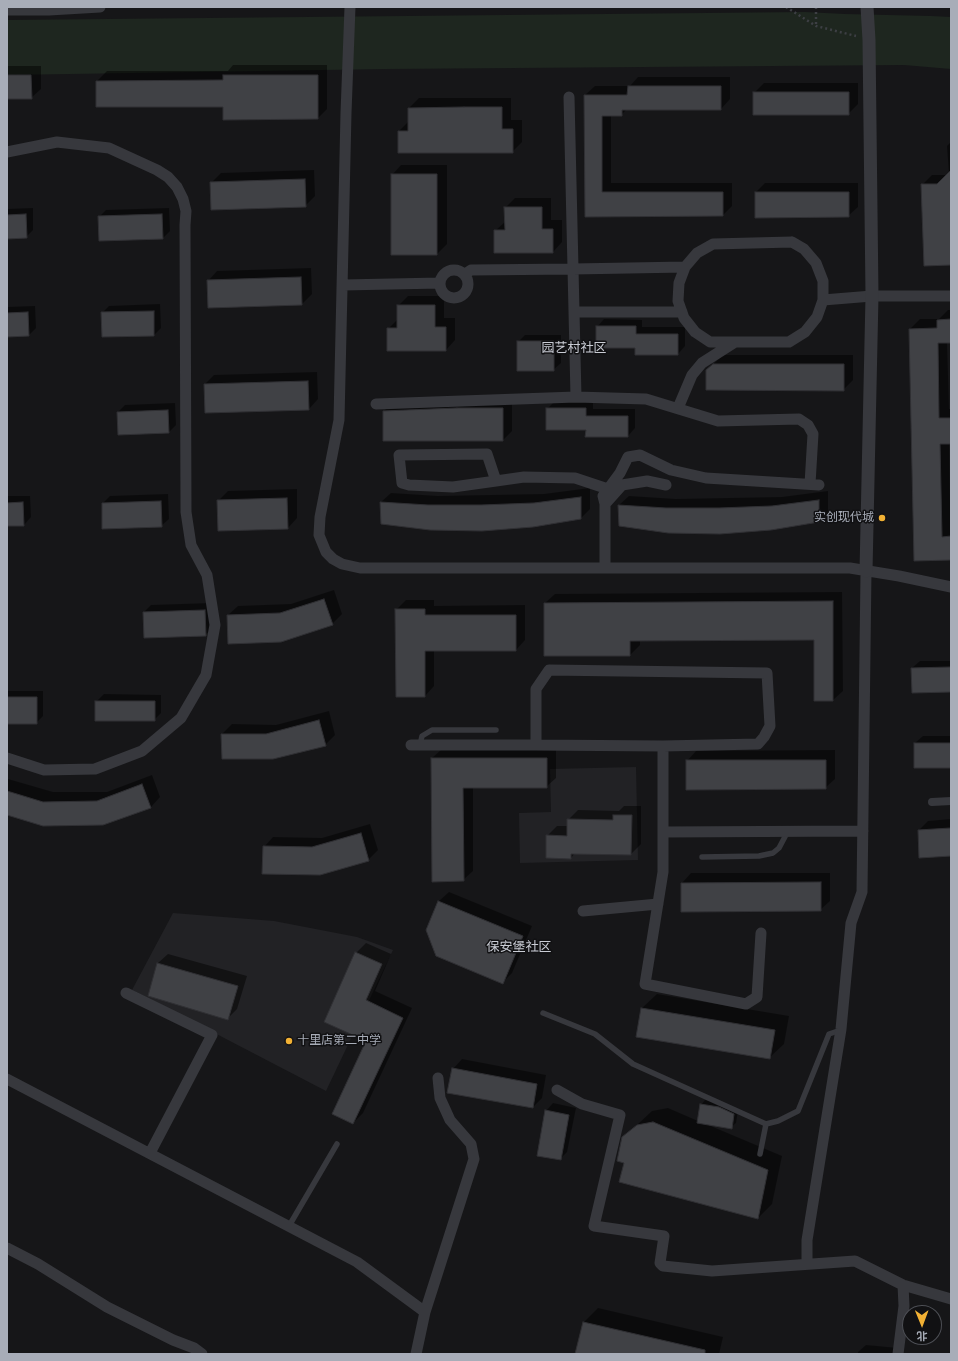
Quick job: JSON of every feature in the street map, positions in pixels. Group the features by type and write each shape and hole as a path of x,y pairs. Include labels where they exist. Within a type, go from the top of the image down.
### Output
{"street":[{"path":"7,10 49,10 100,7"},
{"path":"350,7 339,420 319,535 326,552 333,559 342,564 360,568 850,568 951,587"},
{"path":"807,1264 807,1240 841,1029 851,923 862,892 866,571 872,296 868,7"},
{"path":"569,97 576,397"},
{"path":"7,152 57,142 109,148 157,170 168,177 178,187 186,212 184,225 186,512 191,545 207,575 215,625 206,674 203,681 181,718 142,751 95,769 44,770 7,758"},
{"path":"792,242 804,249 816,263 823,281 823,300 817,317 805,332 789,342 710,342 695,332 684,318 678,301 679,283 685,267 697,253 713,244 792,242"},
{"path":"465,274 471,270 685,267"},
{"path":"455,270 465,274 468,284 467,290 464,294 454,298 444,294 440,283 445,274 455,270"},
{"path":"343,285 440,283"},
{"path":"823,300 872,296 951,296"},
{"path":"574,312 682,312"},
{"path":"678,408 692,375 702,363 736,342"},
{"path":"376,404 576,397 646,399 718,421 799,419 808,425 813,434 815,484 706,478 671,470 640,455 628,457 620,473 603,496 605,504 605,567"},
{"path":"496,481 487,454 400,454 402,483 409,485 453,487 496,481 524,477 575,478 608,488"},
{"path":"605,504 622,485 647,481 666,485"},
{"path":"415,745 664,746 758,744 770,726 767,673 548,670 536,689 536,745"},
{"path":"664,746 663,872 645,984 746,1004 757,997 761,933"},
{"path":"932,802 951,801"},
{"path":"663,832 863,831"},
{"path":"583,911 658,904"},
{"path":"126,993 212,1035 150,1154"},
{"path":"416,1354 425,1312 474,1160 471,1144 450,1120 440,1098 438,1078"},
{"path":"7,1079 357,1262 425,1312"},
{"path":"557,1090 582,1104 620,1115 594,1226 664,1236 660,1263 663,1266 712,1271 855,1261 903,1284 951,1299"},
{"path":"7,1248 38,1264 107,1306 173,1340 194,1348 202,1354"},
{"path":"898,1354 904,1306 903,1284"}],"lane":[{"path":"415,745 422,736 432,730 496,730"},
{"path":"702,857 759,856 773,852 779,848 789,831"},
{"path":"543,1013 595,1034 633,1064 766,1124 778,1122 798,1111 829,1034 841,1029"},
{"path":"760,1154 766,1124"},
{"path":"289,1226 337,1144"}],"path":[{"path":"786,7 816,26 869,40"},
{"path":"816,7 816,26"}],"shaded area":[{"path":"805,12 951,17 951,69 904,65 386,69 7,75 7,20"},
{"path":"636,767 638,860 520,863 519,813 551,812 550,769"},
{"name":"十里店第二中学","path":"173,913 274,921 357,937 393,950 326,1091 132,990"}],"building":[{"path":"7,75 31,75 32,99 7,99"},
{"path":"223,75 318,75 318,119 223,120 223,107 96,107 96,81 223,80"},
{"path":"628,86 721,86 721,110 622,110 622,116 602,116 602,192 723,192 723,216 585,217 584,95 627,95"},
{"path":"753,92 849,92 849,115 753,115"},
{"path":"502,107 502,129 513,129 513,153 398,153 398,131 408,131 408,108"},
{"path":"951,170 951,265 924,266 921,184 937,184"},
{"path":"391,174 437,174 437,255 391,255"},
{"path":"305,179 306,207 211,210 210,182"},
{"path":"755,192 849,192 849,217 755,218"},
{"path":"504,207 542,207 542,229 553,229 553,253 494,253 494,230 505,230"},
{"path":"26,214 27,238 7,239 7,215"},
{"path":"162,214 163,239 99,241 98,216"},
{"path":"301,277 302,305 208,308 207,280"},
{"path":"397,305 435,305 435,327 446,327 446,351 387,351 387,328 397,328"},
{"path":"154,311 154,336 102,337 101,312"},
{"path":"28,312 29,336 7,337 7,313"},
{"path":"951,319 951,343 938,343 939,418 951,418 951,444 940,444 942,537 951,536 951,560 914,561 909,329 937,328 937,320"},
{"path":"596,326 636,326 636,334 678,334 678,355 635,355 635,348 596,348"},
{"path":"517,341 554,341 554,371 517,371"},
{"path":"713,364 844,364 844,391 706,390 706,370"},
{"path":"308,381 309,410 205,413 204,384"},
{"path":"503,408 503,441 383,441 383,411"},
{"path":"546,408 586,408 586,416 628,416 628,437 585,437 586,430 546,430"},
{"path":"168,410 169,433 118,435 117,412"},
{"path":"581,497 581,519 533,527 482,531 430,530 381,524 380,502 428,505 481,505 534,503"},
{"path":"287,498 288,529 218,531 217,500"},
{"path":"819,500 819,522 771,530 720,534 668,533 619,526 618,505 666,508 719,508 772,506"},
{"path":"161,501 162,527 102,529 102,503"},
{"path":"23,502 24,526 7,526 7,503"},
{"path":"324,599 333,625 281,642 228,644 227,615 280,613"},
{"path":"833,601 833,701 814,701 814,640 630,641 630,656 544,656 544,603"},
{"path":"395,609 425,609 425,615 516,615 516,651 425,651 425,697 396,697"},
{"path":"205,610 206,636 144,638 143,612"},
{"path":"951,667 951,692 912,693 911,668"},
{"path":"7,697 37,697 37,724 7,724"},
{"path":"95,701 155,701 155,721 95,721"},
{"path":"319,720 326,746 273,759 222,759 221,734 266,734"},
{"path":"914,743 951,743 951,768 914,768"},
{"path":"431,758 547,758 547,788 463,788 464,881 432,882"},
{"path":"686,760 826,760 826,789 686,790"},
{"path":"142,784 151,808 103,825 43,826 7,815 7,791 43,802 97,801"},
{"path":"613,815 632,815 631,855 571,854 571,859 546,858 546,835 567,836 567,819 613,820"},
{"path":"951,828 951,856 919,858 918,830"},
{"path":"361,833 369,861 320,875 262,874 263,846 312,847"},
{"path":"821,882 821,911 681,912 681,883"},
{"path":"438,901 523,936 503,984 436,956 426,930"},
{"path":"355,952 382,964 366,1000 403,1018 353,1124 332,1114 366,1041 324,1022"},
{"path":"157,963 238,986 228,1020 148,996"},
{"path":"641,1008 775,1030 770,1059 636,1037"},
{"path":"452,1068 537,1084 533,1108 447,1093"},
{"path":"700,1104 719,1107 734,1114 732,1129 697,1123"},
{"path":"545,1110 569,1115 561,1160 537,1156"},
{"path":"653,1122 768,1170 758,1219 619,1182 624,1163 617,1161 622,1137 637,1125"},
{"path":"583,1322 705,1350 705,1354 575,1354"}],"place":[{"name":"实创现代城","path":"882,518"},
{"name":"十里店第二中学","path":"289,1041"}],"district":[{"name":"园艺村社区","path":"574,348"},
{"name":"保安堡社区","path":"519,947"}]}
